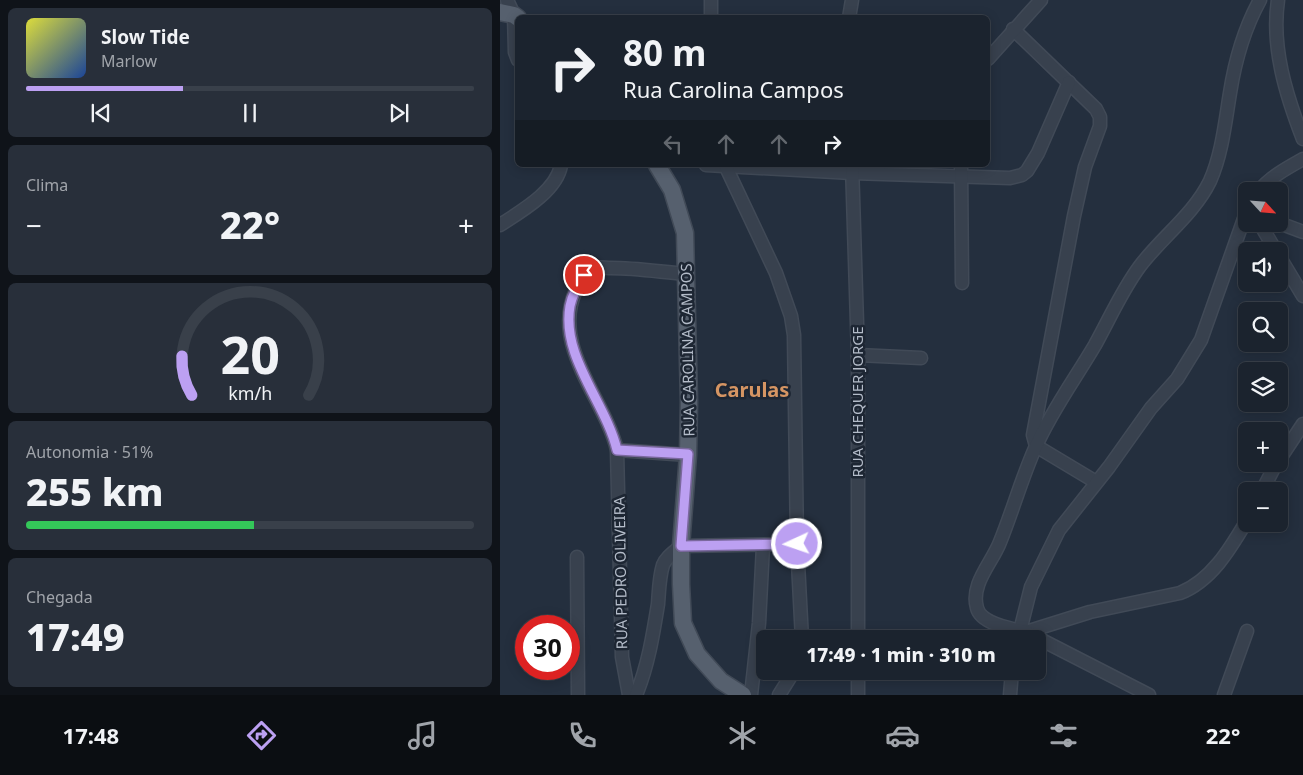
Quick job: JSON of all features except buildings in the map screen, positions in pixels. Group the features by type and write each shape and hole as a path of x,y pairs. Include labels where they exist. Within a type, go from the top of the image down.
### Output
{"main road":[{"name":"RUA CAROLINA CAMPOS","path":"658,167 672,190 685,233 689,402 688,454 681,546 683,623 698,654 721,682 743,695"}],"street":[{"path":"508,0 515,52"},
{"path":"711,0 711,15"},
{"path":"850,15 852,0"},
{"path":"990,57 1041,0"},
{"path":"1011,630 980,615 977,608 976,593 982,576 999,544 1036,446 1127,285 1140,266 1205,191 1224,133 1237,57 1247,26 1260,0"},
{"path":"1278,0 1276,14 1277,45 1284,78 1303,139"},
{"path":"1013,29 1096,109 1100,117 1100,126 1085,166 1074,216 1033,435 1036,446 1096,482"},
{"path":"768,167 961,171 1010,178 1022,175 1027,171 1038,153 1069,82"},
{"path":"1267,182 1303,159"},
{"path":"500,225 525,209 554,182 560,167"},
{"path":"726,167 776,273 791,316 794,335 797,544 802,630"},
{"name":"RUA CHEQUER JORGE","path":"852,169 858,355 858,630"},
{"path":"961,171 962,283"},
{"path":"1288,226 1303,232"},
{"path":"1022,630 1031,587 1059,530 1110,467 1151,408 1177,379 1201,340 1239,232"},
{"name":"RUA PEDRO OLIVEIRA","path":"629,695 622,657 617,450 612,432 582,375 569,326 570,306 573,295 584,275 596,268 622,268 687,274"},
{"path":"1288,271 1303,296"},
{"path":"858,355 921,358"},
{"path":"1288,446 1303,424"},
{"path":"617,450 688,454"},
{"path":"1034,630 1090,612 1180,593 1193,588 1211,571 1239,532"},
{"path":"636,695 649,656 663,564 668,557 681,546 797,544"},
{"path":"751,695 759,623 763,546"},
{"path":"577,557 578,695"},
{"path":"1224,695 1247,631"},
{"path":"1046,646 1148,695"},
{"path":"779,695 788,680"},
{"path":"858,680 858,695"},
{"path":"1010,695 1011,680"}],"district":[{"name":"Carulas","path":"752,389"}],"route":[{"path":"584,275 573,295 570,306 569,326 582,375 603,412 615,439 617,450 688,454 681,546 797,544"}]}
